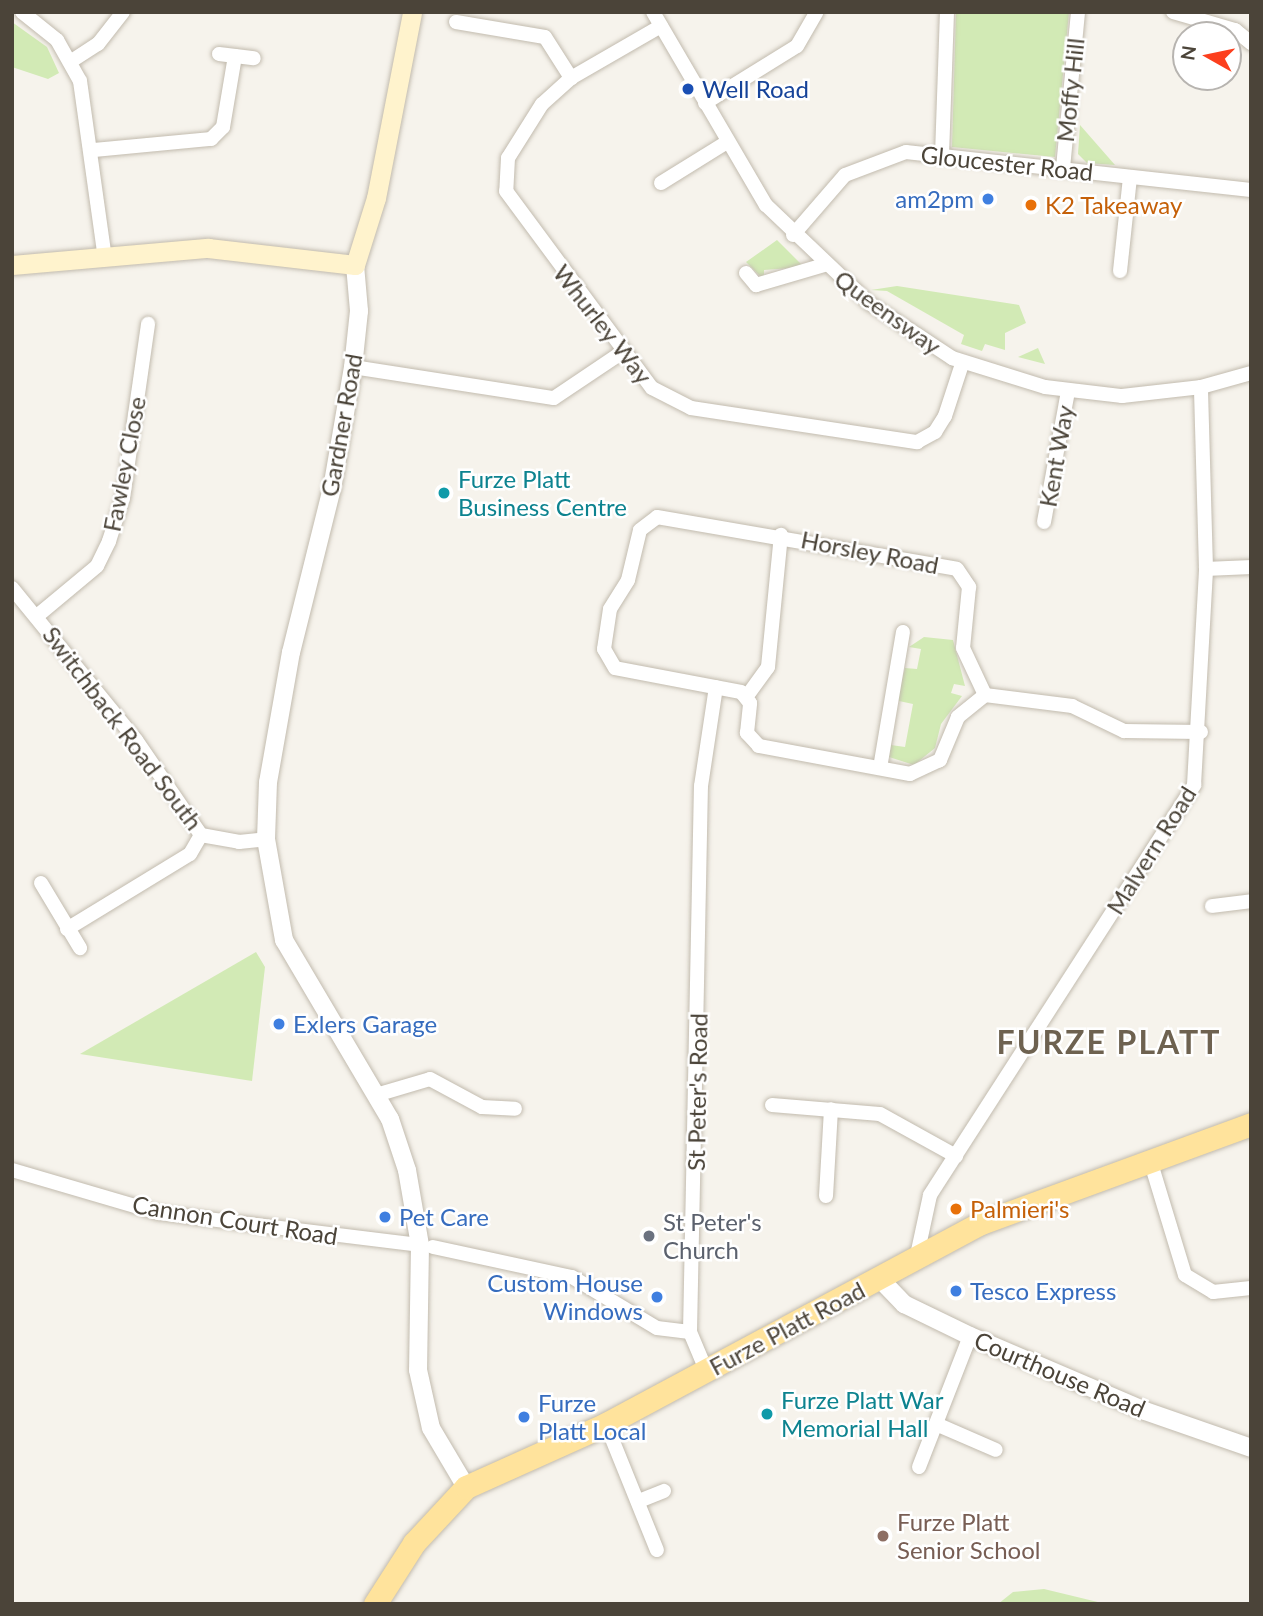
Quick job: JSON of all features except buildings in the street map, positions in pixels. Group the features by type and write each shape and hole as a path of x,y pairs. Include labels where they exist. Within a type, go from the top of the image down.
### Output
{"main road":[{"name":"Gardner Road","path":"355,265 376,198 412,12"},
{"path":"12,265 104,252 208,248 355,265"},
{"name":"Furze Platt Road","path":"375,1604 414,1544 466,1487 606,1423 981,1223 1251,1124"}],"street":[{"path":"22,12 73,60 94,150 104,252"},
{"path":"73,60 98,44 123,12"},
{"path":"705,103 797,46 817,12"},
{"path":"942,155 947,12"},
{"name":"Moffy Hill","path":"1063,168 1078,12"},
{"path":"1173,12 1235,30 1251,43"},
{"name":"Queensway","path":"657,19 727,142 793,234 824,265 890,320 962,364 1068,391 1122,396 1201,387 1251,373"},
{"name":"Whurley Way","path":"657,19 571,78 522,127 508,158 506,191 621,353 652,388 691,408 917,442 935,432 945,416 962,364"},
{"path":"456,22 545,37 571,78"},
{"path":"219,54 254,58"},
{"path":"94,150 211,138 223,127 235,56"},
{"path":"661,183 727,142"},
{"name":"Gloucester Road","path":"793,234 845,175 906,152 1251,190"},
{"path":"1120,271 1130,178"},
{"name":"Gardner Road","path":"266,839 268,782 289,665 353,368 359,311 355,265"},
{"path":"746,273 757,285 824,265"},
{"name":"Fawley Close","path":"37,615 97,566 110,541 123,498 148,324"},
{"path":"353,368 554,398 621,353"},
{"name":"Malvern Road","path":"916,1260 930,1195 1194,785 1201,732 1206,569 1201,387"},
{"name":"Kent Way","path":"1044,522 1068,391"},
{"name":"Horsley Road","path":"716,687 621,671 606,657 610,609 628,580 639,530 650,519 780,535 957,569 969,587 963,648 985,695"},
{"path":"780,535 768,667 747,696 747,733 754,744 880,768 924,772 940,760 958,717 985,695 1072,705 1124,731 1201,732"},
{"path":"1206,569 1251,566"},
{"name":"Switchback Road South","path":"12,588 37,615 201,835 239,842 266,839"},
{"path":"880,768 903,632"},
{"path":"716,687 747,696"},
{"name":"St Peter's Road","path":"706,1370 690,1332 702,811 716,687"},
{"path":"67,929 190,854 201,835"},
{"path":"266,839 284,940 376,1094 407,1170 426,1246 418,1370 431,1428 466,1487"},
{"path":"41,883 80,948"},
{"path":"1212,906 1251,901"},
{"path":"376,1094 430,1079 482,1107 515,1109"},
{"path":"772,1105 831,1109 906,1124 956,1156"},
{"path":"826,1196 831,1109"},
{"path":"1150,1160 1185,1275 1213,1292 1251,1288"},
{"name":"Cannon Court Road","path":"12,1170 159,1213 426,1246 572,1277 657,1328 690,1332"},
{"name":"Courthouse Road","path":"880,1279 904,1304 970,1336 1145,1411 1251,1448"},
{"path":"919,1467 970,1336"},
{"path":"606,1423 657,1550"},
{"path":"936,1424 996,1450"},
{"path":"639,1501 664,1491"}],"green space":[{"path":"956,12 1069,12 1055,157 952,147"},
{"path":"12,22 47,47 59,73 48,79 12,67"},
{"path":"1080,125 1115,165 1087,163 1078,154"},
{"path":"777,240 804,267 764,270 764,280 746,262"},
{"path":"897,286 1019,305 1026,323 1005,333 1005,350 985,344 982,351 961,344 964,335 887,291 871,290"},
{"path":"1038,348 1045,364 1018,357"},
{"path":"924,637 953,640 965,686 954,684 951,693 962,696 941,724 935,748 914,765 889,757 891,745 905,747 913,704 899,701 898,694 905,668 917,669 921,649 909,647"},
{"path":"256,952 265,967 252,1081 80,1054"},
{"path":"1044,1589 1106,1604 998,1604 1013,1592"}],"place":[{"name":"Well Road","path":"688,89"},
{"name":"am2pm","path":"988,199"},
{"name":"K2 Takeaway","path":"1031,205"},
{"name":"Furze Platt Business Centre","path":"444,493"},
{"name":"Exlers Garage","path":"279,1024"},
{"name":"Palmieri's","path":"956,1209"},
{"name":"Pet Care","path":"385,1217"},
{"name":"St Peter's Church","path":"649,1236"},
{"name":"Tesco Express","path":"956,1291"},
{"name":"Custom House Windows","path":"657,1297"},
{"name":"Furze Platt War Memorial Hall","path":"767,1414"},
{"name":"Furze Platt Local","path":"524,1417"},
{"name":"Furze Platt Senior School","path":"883,1536"}],"district":[{"name":"FURZE PLATT","path":"1109,1042"}]}
